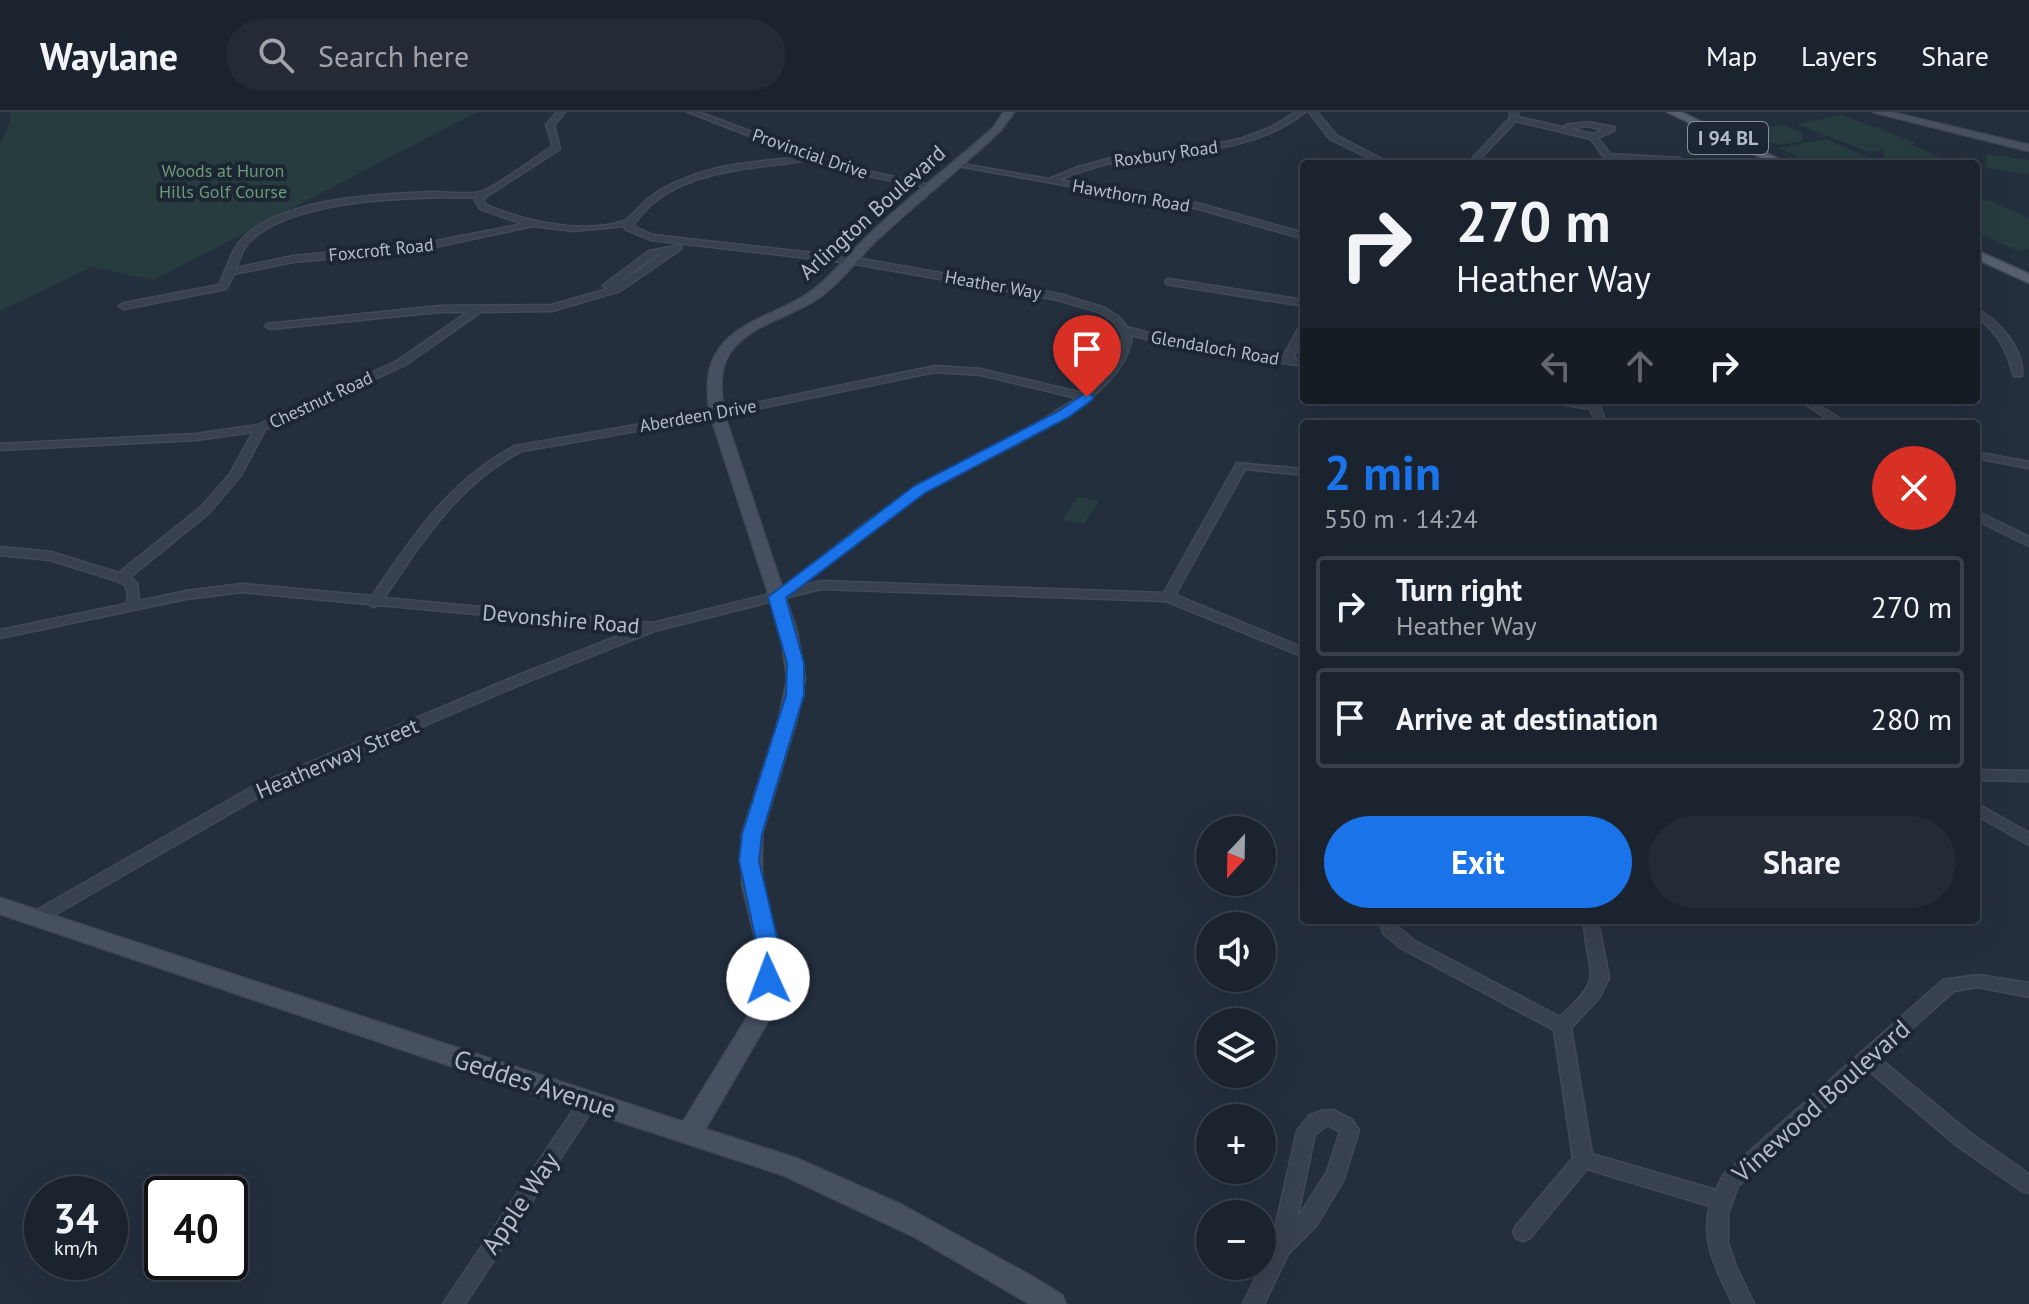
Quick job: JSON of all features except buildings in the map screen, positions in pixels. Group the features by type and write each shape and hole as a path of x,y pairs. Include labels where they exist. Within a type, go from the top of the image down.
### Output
{"main road":[{"name":"I 94 BL","path":"1672,112 1774,160"},
{"path":"1980,256 2029,279"}],"street":[{"path":"561,112 550,125 558,142 552,152 484,194 479,200 483,207 530,225 572,228 630,222 649,201 680,181 748,166 813,158"},
{"name":"Provincial Drive","path":"692,112 858,173 931,186"},
{"name":"Arlington Boulevard","path":"689,1134 761,1014 768,979 768,946 749,861 752,834 795,695 796,663 717,414 714,379 727,348 749,329 814,296 997,129 1009,112"},
{"name":"Roxbury Road","path":"1282,126 1301,112"},
{"path":"1313,112 1312,125 1379,160"},
{"path":"1878,112 2029,148"},
{"path":"1475,160 1514,115 1594,137 1611,160"},
{"path":"1563,128 1587,124 1611,129 1594,137"},
{"name":"Roxbury Road","path":"1050,182 1090,166 1230,144 1282,126 1312,125"},
{"name":"Hawthorn Road","path":"956,165 1200,207 1300,235"},
{"path":"124,306 213,292 223,287 238,252 249,238 269,224 300,213 342,203 387,198 484,194"},
{"name":"Heather Way","path":"630,222 628,227 651,237 850,260 1060,297 1102,310 1126,330"},
{"name":"Foxcroft Road","path":"231,272 293,259 421,247 530,225"},
{"path":"270,326 480,308 552,308 617,289 689,242"},
{"path":"1169,282 1300,302"},
{"name":"Chestnut Road","path":"0,447 196,437 261,428 401,363 480,308"},
{"path":"1980,315 2004,334 2012,348 2018,374"},
{"path":"777,597 919,489 1064,414 1087,397 1122,358 1128,346 1126,330"},
{"name":"Glendaloch Road","path":"1126,330 1180,345 1300,363"},
{"path":"1286,361 1300,335"},
{"name":"Aberdeen Drive","path":"374,603 461,489 503,454 537,443 717,414 935,369 981,372 1087,397"},
{"path":"1817,404 1838,420"},
{"path":"121,578 205,510 235,475 261,428"},
{"path":"1980,457 2029,465"},
{"path":"1168,597 1241,465 1300,472"},
{"path":"1980,517 2029,542"},
{"path":"0,551 51,556 121,578 131,583 134,595 132,607"},
{"name":"Devonshire Road","path":"0,634 220,589 242,588 374,603 653,627 821,585 1168,597 1300,651"},
{"name":"Heatherway Street","path":"36,918 259,790 653,627"},
{"path":"1980,775 2029,776"},
{"path":"1980,810 2029,840"},
{"name":"Geddes Avenue","path":"0,906 789,1166 834,1184 969,1253 1053,1304"},
{"path":"1388,924 1389,929 1407,944 1562,1026"},
{"path":"1562,1026 1591,999 1602,973 1593,945 1592,925"},
{"name":"Vinewood Boulevard","path":"1744,1304 1724,1266 1717,1241 1715,1220 1720,1200 1731,1180 1949,985 1978,981 2029,990"},
{"path":"1523,1232 1583,1160 1562,1026"},
{"path":"1868,1059 2003,1169 2029,1185"},
{"name":"Apple Way","path":"453,1304 588,1102"},
{"path":"1253,1304 1281,1248 1306,1131 1314,1121 1327,1116 1343,1122 1350,1130 1336,1175 1309,1220 1281,1248"},
{"path":"1583,1160 1720,1200"},
{"path":"2003,1169 2029,1172"}],"green space":[{"name":"Woods at Huron Hills Golf Course","path":"10,112 477,112 154,280 92,267 0,311 0,144 10,123"},
{"path":"1842,115 1916,143 1907,146 1914,145 1946,160 1889,160 1884,158 1883,150 1871,153 1797,124"},
{"path":"1782,125 1802,133 1802,142 1777,145 1745,130"},
{"path":"1826,139 1875,160 1805,160 1778,148"},
{"path":"1987,154 2029,160 2029,174 1985,168"},
{"path":"1980,197 2029,218 2029,249 2018,251 1980,234"},
{"path":"1078,497 1099,501 1084,524 1062,520"}],"route":[{"path":"768,979 768,946 749,861 752,834 795,695 796,663 777,597 919,489 1064,414 1087,397"}]}
